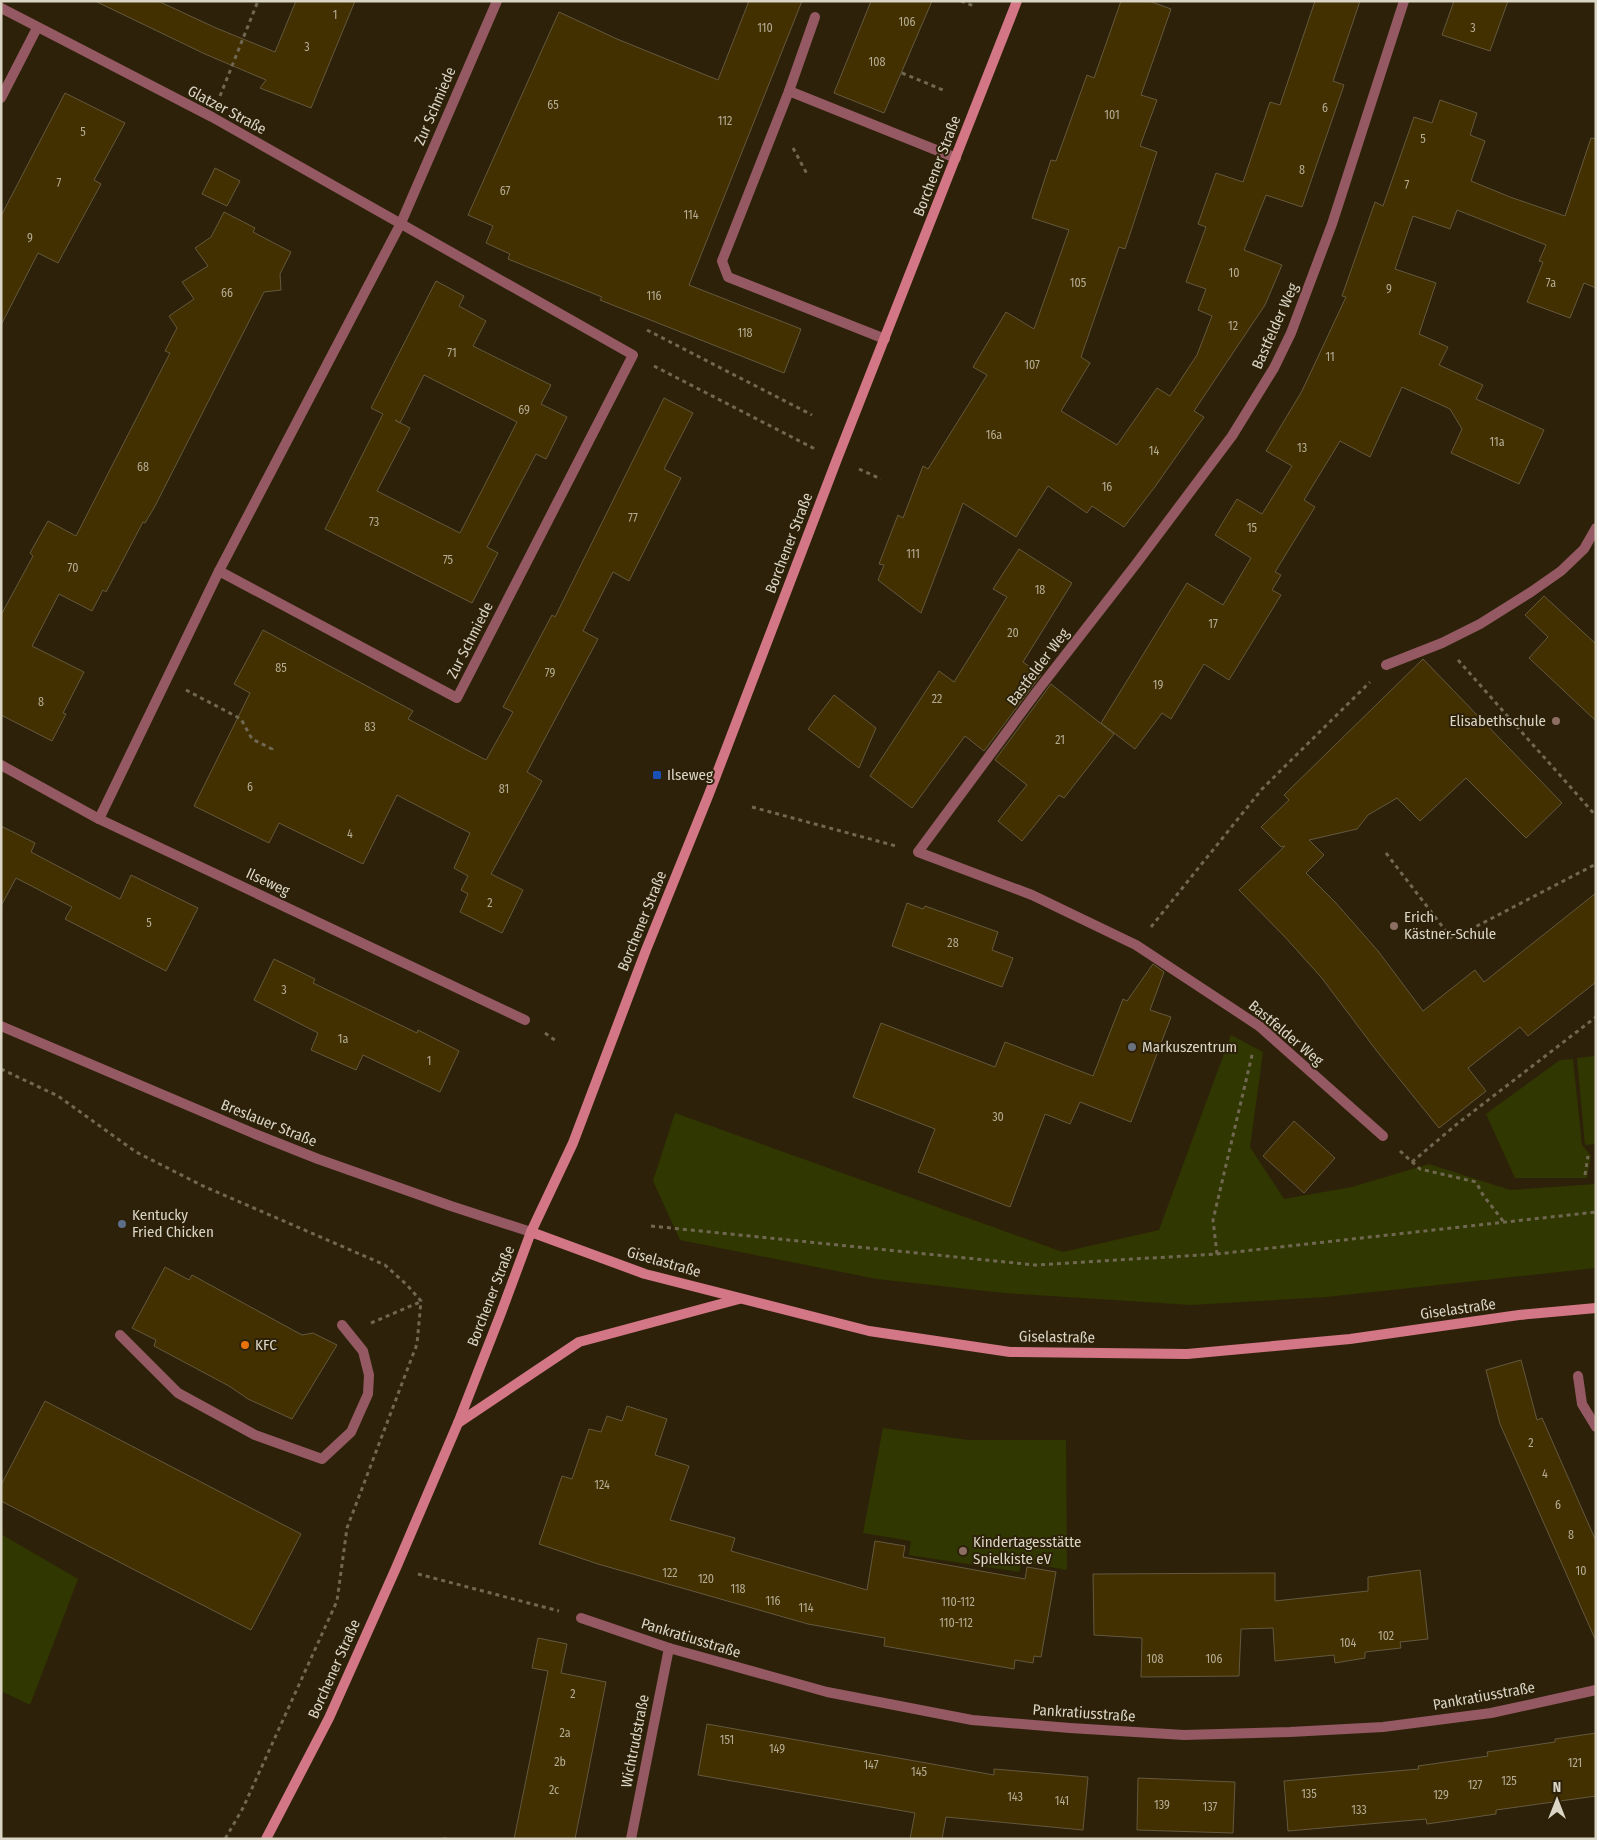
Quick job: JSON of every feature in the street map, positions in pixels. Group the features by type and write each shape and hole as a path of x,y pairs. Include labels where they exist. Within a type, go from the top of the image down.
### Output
{"main road":[{"name":"Borchener Straße","path":"266,1839 329,1718 396,1568 458,1423 531,1232 573,1143 646,950 709,794 1017,1"},
{"name":"Giselastraße","path":"531,1232 645,1274 869,1331 1020,1352 1187,1354 1350,1339 1519,1315 1596,1308"},
{"path":"458,1423 579,1342 740,1298"}],"street":[{"name":"Zur Schmiede","path":"99,819 219,571 401,223 497,1"},
{"name":"Bastfelder Weg","path":"1383,1136 1258,1026 1136,945 1032,895 918,852 1038,690 1232,436 1274,368 1291,333 1332,224 1404,1"},
{"name":"Glatzer Straße","path":"1,8 212,117 401,223"},
{"path":"815,17 789,90 722,261 728,277 885,339"},
{"path":"1,98 37,28"},
{"path":"789,90 956,158"},
{"path":"401,223 633,355"},
{"name":"Zur Schmiede","path":"219,571 457,698 633,355"},
{"path":"1386,666 1442,643 1480,624 1561,571 1584,549 1596,528"},
{"name":"Ilseweg","path":"1,765 99,819 525,1020"},
{"name":"Breslauer Straße","path":"1,1026 318,1159 531,1232"},
{"path":"120,1335 178,1392 255,1435 322,1459 351,1432 368,1394 369,1375 363,1351 342,1324"},
{"path":"1578,1376 1582,1404 1596,1427"},
{"name":"Pankratiusstraße","path":"581,1618 669,1648 827,1692 972,1720 1070,1728 1184,1735 1383,1727 1490,1713 1596,1690"},
{"name":"Wichtrudstraße","path":"631,1839 669,1648"}],"path":[{"path":"212,117 258,1"},
{"path":"961,1 974,6"},
{"path":"902,73 943,90"},
{"path":"647,330 812,415"},
{"path":"633,355 800,443"},
{"path":"1442,643 1596,816"},
{"path":"1136,945 1262,789 1386,666"},
{"path":"166,680 241,719 252,739 272,749 271,751"},
{"path":"752,807 918,852"},
{"path":"1386,853 1452,939 1596,864"},
{"path":"1412,1162 1457,1124 1596,1017"},
{"path":"1217,1254 1213,1220 1258,1026"},
{"path":"1,1069 58,1096 145,1156 203,1186 385,1266 407,1285 421,1301 417,1344 347,1528 337,1601 243,1808 225,1839"},
{"path":"1401,1152 1420,1169 1476,1182 1483,1195 1503,1221"},
{"path":"1585,1175 1588,1156"},
{"path":"651,1226 1036,1266 1217,1254 1596,1212"},
{"path":"350,1333 421,1301"},
{"path":"396,1568 581,1618"},
{"path":"443,1839 450,1839"}],"green space":[{"path":"1231,1035 1263,1052 1250,1147 1284,1199 1352,1187 1429,1164 1510,1190 1596,1184 1596,1268 1326,1297 1191,1305 1004,1293 877,1279 680,1240 653,1181 675,1113 1063,1252 1159,1230"},
{"path":"1596,1056 1596,1144 1585,1145 1577,1058"},
{"path":"1573,1059 1582,1145 1591,1156 1587,1178 1515,1178 1486,1114 1560,1060"},
{"path":"883,1428 968,1440 1066,1440 1067,1570 1022,1562 1019,1572 909,1555 911,1541 863,1533"},
{"path":"1,1534 78,1579 30,1705 1,1691"}],"building":[{"path":"95,1 158,1 216,28 275,52 296,1 355,1 311,108 260,88 266,80 205,54"},
{"path":"749,1 802,1 689,285 801,329 784,373 600,300 602,297 508,259 510,254 486,243 493,226 468,215 559,12 617,39 718,80"},
{"path":"871,1 932,1 884,113 834,93"},
{"path":"1121,1 1149,1 1171,9 1141,95 1157,100 1140,146 1157,152 1125,249 1119,247 1081,357 1090,363 1061,411 1117,445 1157,388 1170,396 1197,355 1212,316 1198,310 1206,289 1186,282 1206,227 1198,224 1216,173 1243,182 1270,102 1280,105 1315,1 1360,1 1333,81 1344,85 1302,207 1266,195 1244,250 1282,265 1265,305 1194,411 1204,417 1154,488 1124,527 1092,506 1087,513 1048,486 1016,537 963,503 921,613 878,580 884,565 879,564 898,515 903,518 923,466 928,469 987,375 973,367 1006,312 1034,329 1069,230 1032,218 1051,160 1056,161 1087,75 1094,78"},
{"path":"1454,1 1508,1 1490,51 1442,35"},
{"path":"65,93 125,123 94,180 101,184 58,263 38,253 1,325 1,216"},
{"path":"1440,100 1477,113 1470,135 1485,141 1471,181 1565,216 1591,138 1596,139 1596,288 1584,283 1570,318 1527,302 1543,262 1539,261 1546,245 1457,210 1450,229 1413,216 1395,269 1436,283 1419,334 1448,347 1439,365 1483,385 1476,399 1544,430 1519,484 1451,453 1462,429 1450,409 1402,387 1370,457 1340,441 1304,500 1315,507 1275,572 1281,575 1272,590 1281,595 1229,680 1204,664 1171,719 1162,713 1135,749 1101,723 1187,583 1223,605 1251,558 1215,535 1237,499 1262,514 1292,466 1266,451 1302,391 1346,297 1342,296 1375,202 1383,206 1414,117 1432,123"},
{"path":"215,168 240,181 227,206 202,194"},
{"path":"224,212 255,228 253,232 291,252 280,274 281,290 264,292 155,506 145,523 143,522 106,592 103,590 92,611 59,594 32,646 84,672 63,713 66,714 52,741 1,715 1,615 33,556 30,553 48,521 76,536 170,353 165,351 177,328 169,316 194,299 182,282 208,266 195,248 211,237"},
{"path":"436,281 464,296 459,306 486,321 473,346 551,385 541,404 567,417 546,459 536,454 487,547 498,553 472,603 325,529 383,414 371,408","holes":["424,375 517,422 460,533 377,491 410,428 400,423"]},
{"path":"664,398 693,413 664,469 681,478 629,581 613,572 583,631 598,639 527,772 542,781 491,874 523,890 502,933 460,912 468,894 461,890 468,876 454,868 470,833 397,795 363,864 279,823 269,843 194,806 250,693 234,684 263,630 413,711 408,719 486,760 513,712 503,707 552,615 555,617"},
{"path":"1019,549 1072,583 1023,662 1041,675 984,751 965,736 912,808 870,776 939,671 954,682 1007,597 993,589"},
{"name":"Elisabethschule","path":"1544,596 1596,644 1596,721 1529,658 1548,637 1525,615"},
{"path":"1423,659 1562,803 1526,838 1466,778 1420,821 1397,798 1368,815 1357,829 1309,840 1324,855 1306,873 1335,902 1378,951 1423,1011 1475,970 1484,982 1596,893 1596,982 1528,1036 1520,1027 1468,1068 1486,1091 1439,1128 1376,1050 1321,977 1239,890 1285,846 1281,847 1261,827 1289,800 1284,795"},
{"path":"1051,684 1114,734 1064,798 1059,795 1022,841 998,821 1027,785 995,760"},
{"path":"834,695 876,728 859,768 808,729"},
{"path":"1,826 35,843 31,852 120,899 131,875 198,908 166,971 65,919 72,907 16,878 1,906"},
{"path":"907,903 923,909 925,906 998,932 992,950 1013,958 1002,987 892,946"},
{"path":"274,959 315,979 313,983 417,1033 418,1030 459,1051 440,1092 363,1055 356,1070 311,1050 318,1033 254,1000"},
{"path":"1153,964 1164,972 1150,1010 1171,1017 1131,1122 1080,1102 1070,1124 1045,1114 1010,1207 918,1172 935,1129 853,1097 881,1023 995,1067 1005,1042 1093,1076 1123,999 1127,1001"},
{"path":"1294,1121 1335,1158 1304,1193 1263,1156"},
{"name":"KFC","path":"165,1267 189,1280 192,1275 302,1335 313,1333 337,1345 292,1419 248,1399 229,1386 154,1346 156,1340 132,1328"},
{"path":"1521,1360 1537,1420 1542,1418 1596,1541 1596,1641 1500,1424 1486,1370"},
{"path":"45,1401 301,1534 251,1630 1,1501 1,1485"},
{"path":"627,1406 667,1419 655,1455 689,1466 670,1520 735,1538 731,1551 867,1590 875,1541 905,1546 903,1557 1025,1579 1027,1567 1056,1572 1041,1657 1034,1656 1033,1663 1015,1660 1014,1669 884,1646 885,1638 808,1624 598,1564 539,1544 562,1476 572,1479 589,1429 601,1432 607,1416 622,1421"},
{"path":"1420,1570 1428,1639 1400,1642 1401,1648 1365,1652 1365,1658 1335,1663 1334,1655 1275,1661 1273,1628 1241,1629 1239,1676 1141,1677 1142,1638 1094,1635 1093,1574 1275,1573 1275,1601 1368,1591 1368,1577"},
{"path":"538,1638 567,1644 561,1673 606,1682 575,1839 514,1839 548,1671 532,1668"},
{"path":"707,1724 994,1775 994,1769 1088,1777 1083,1830 946,1817 942,1839 910,1839 915,1813 698,1775"},
{"path":"1596,1733 1596,1796 1496,1810 1496,1814 1427,1824 1426,1819 1288,1831 1284,1781 1419,1769 1418,1766 1488,1756 1487,1752 1555,1742 1555,1739"},
{"path":"1138,1778 1235,1782 1233,1833 1137,1830"}],"place":[{"name":"Elisabethschule","path":"1556,721"},
{"name":"Ilseweg","path":"657,775"},
{"name":"Erich Kästner-Schule","path":"1394,926"},
{"name":"Markuszentrum","path":"1132,1047"},
{"name":"Kentucky Fried Chicken","path":"122,1224"},
{"name":"KFC","path":"245,1345"},
{"name":"Kindertagesstätte Spielkiste eV","path":"963,1551"}]}
